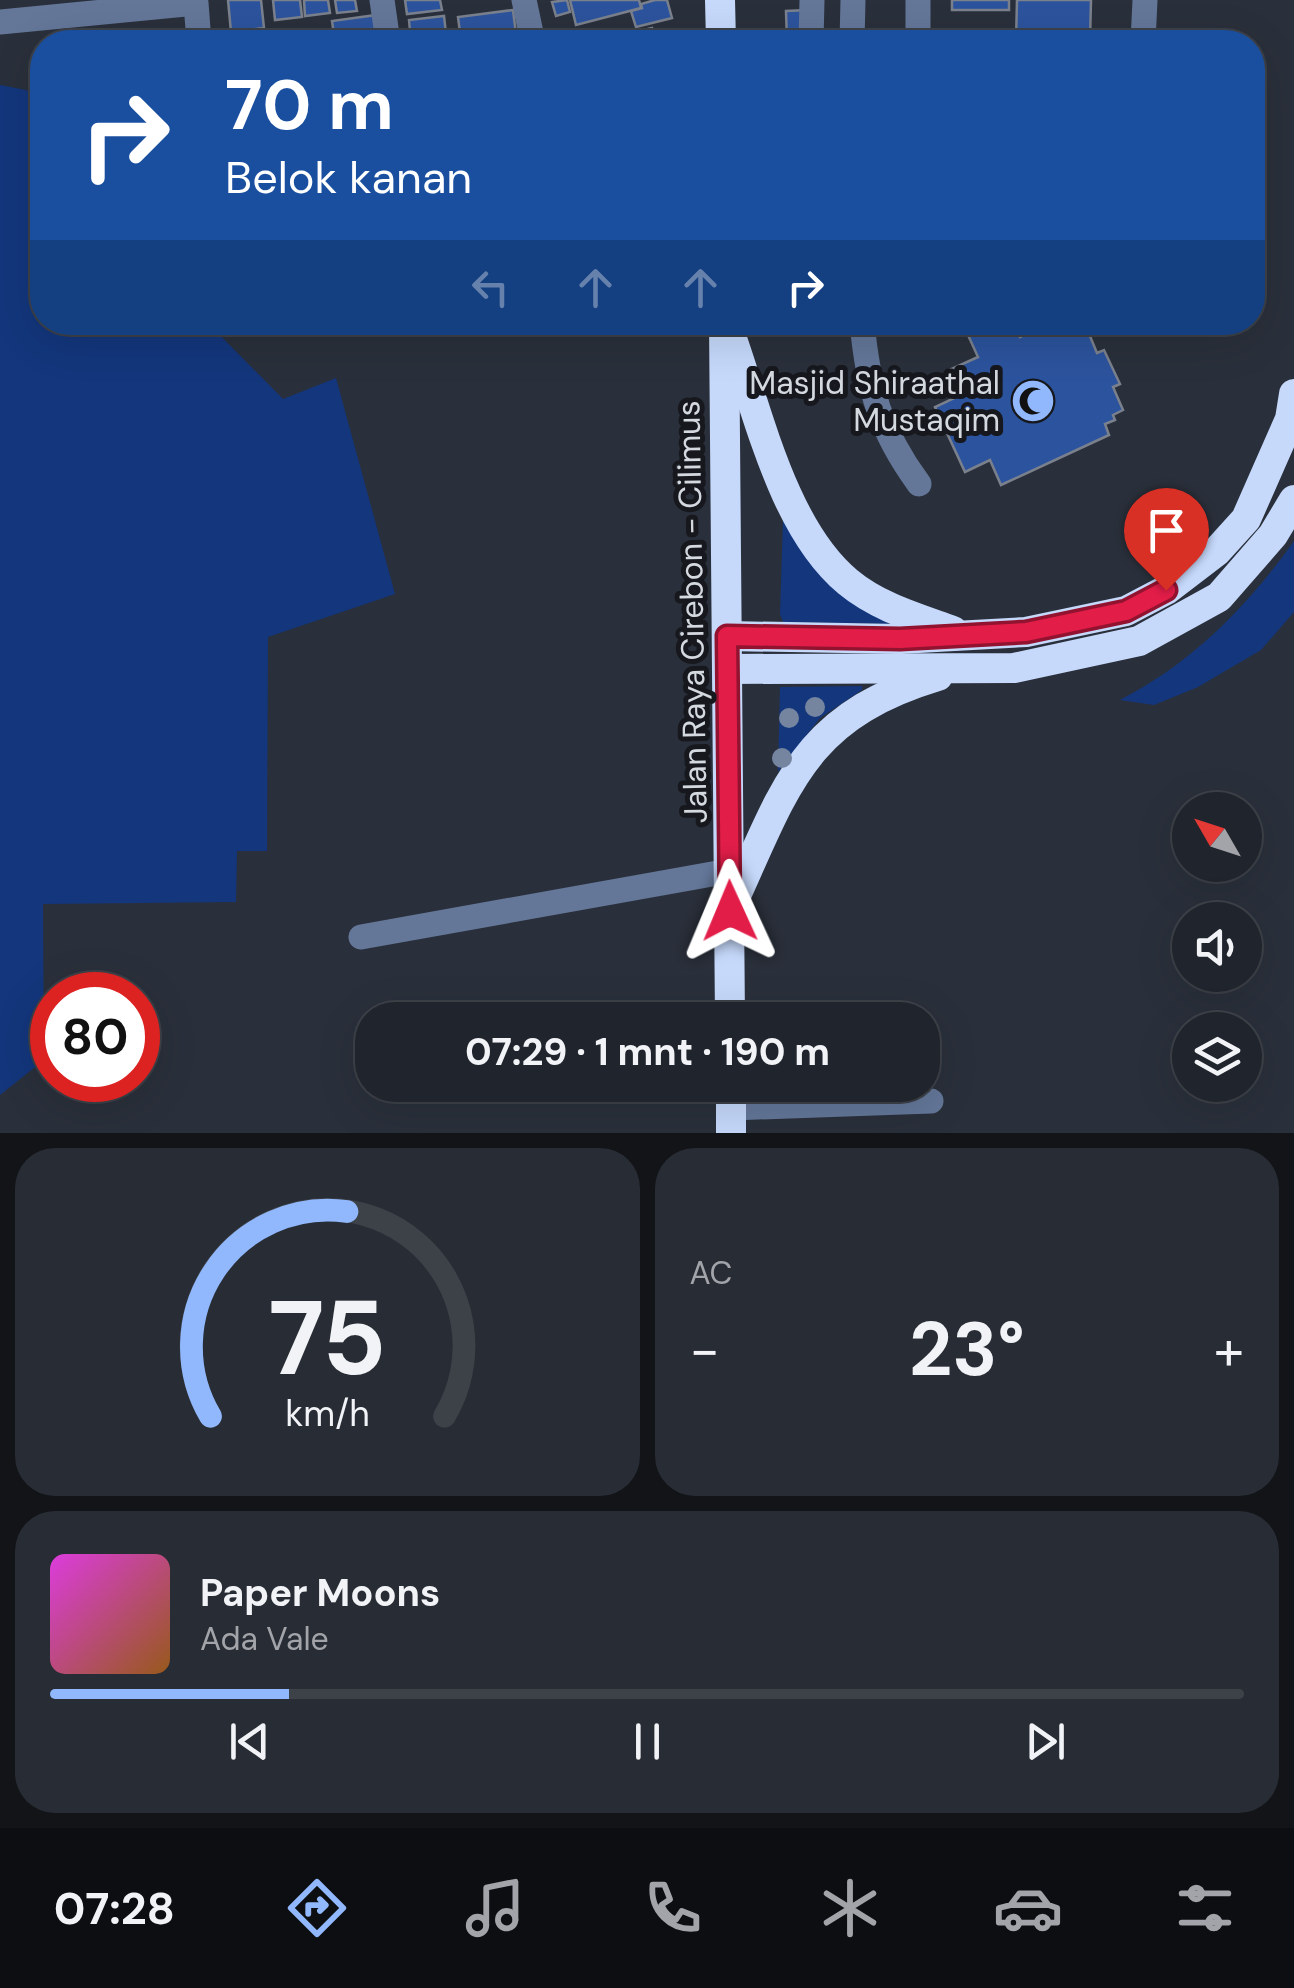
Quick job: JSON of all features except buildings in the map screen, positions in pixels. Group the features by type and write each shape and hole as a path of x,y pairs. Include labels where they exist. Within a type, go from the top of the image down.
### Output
{"highway":[{"path":"720,0 721,30"},
{"name":"Jalan Raya Cirebon - Cilimus","path":"725,335 730,1002"},
{"path":"730,335 790,503 824,558 848,582 876,601 965,635"},
{"path":"727,636 900,639 1026,632 1126,611 1166,590 1217,551 1246,520 1290,419 1294,394"},
{"path":"728,669 1014,668 1138,641 1219,597 1246,569 1294,500"},
{"path":"730,911 797,770 833,728 856,709 879,698 965,668"}],"street":[{"path":"382,0 386,30"},
{"path":"524,0 530,30"},
{"path":"811,30 812,0"},
{"path":"852,30 853,0"},
{"path":"918,0 918,30"},
{"path":"1144,30 1145,0"},
{"path":"0,22 99,6 129,10 189,3 196,30"},
{"path":"864,335 870,384 880,418 894,450 919,484"},
{"path":"362,937 729,872"},
{"path":"731,1109 905,1102"}],"shaded area":[{"path":"0,85 30,92 30,335 220,335 283,399 336,378 395,594 268,637 267,851 237,851 236,902 43,904 43,972 30,972 30,1071 0,1095"},
{"path":"783,519 889,623 783,622"},
{"path":"1294,541 1294,612 1261,650 1198,687 1154,705 1120,700 1171,669 1216,631"},
{"path":"862,686 862,690 820,718 778,772 780,687"}],"place":[{"name":"Masjid Shiraathal Mustaqim","path":"1033,401"}],"route":[{"path":"730,911 727,636 900,639 1026,632 1126,611 1166,590"}]}
